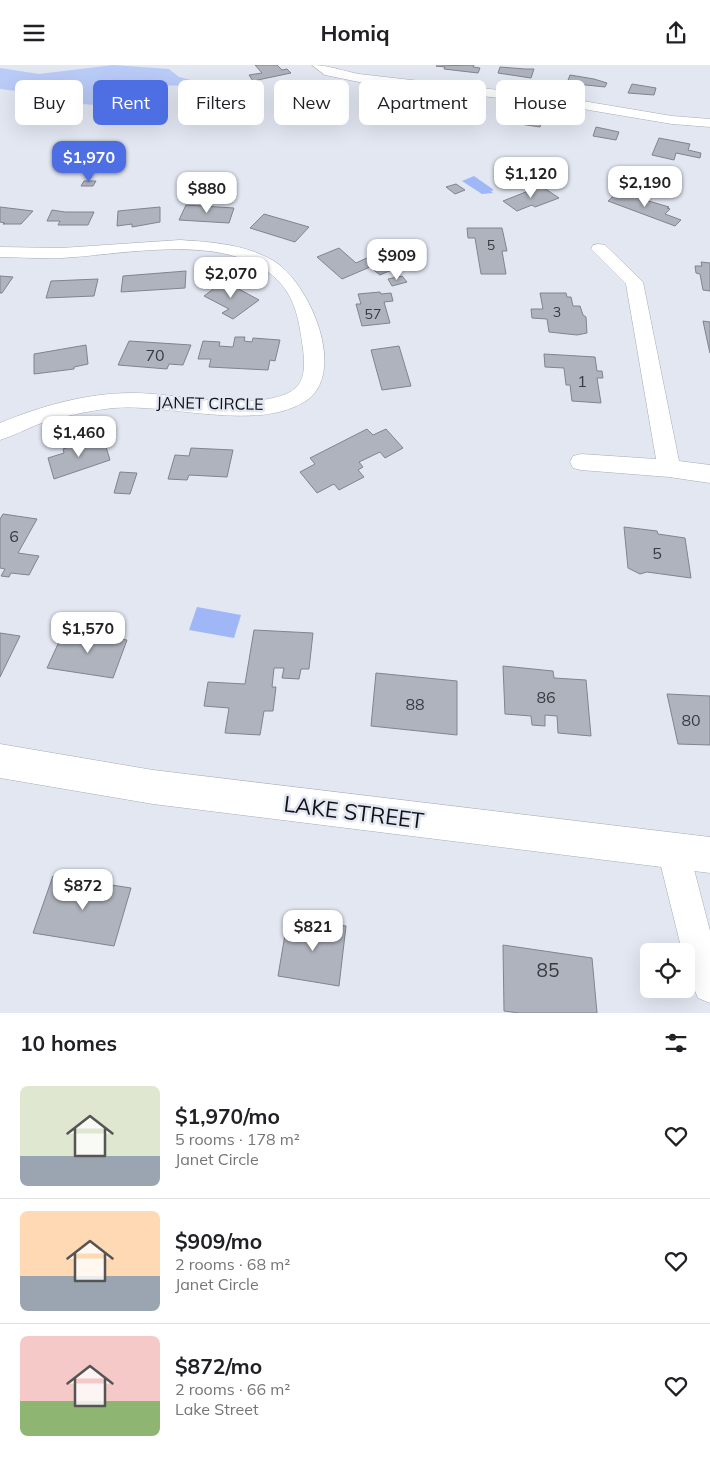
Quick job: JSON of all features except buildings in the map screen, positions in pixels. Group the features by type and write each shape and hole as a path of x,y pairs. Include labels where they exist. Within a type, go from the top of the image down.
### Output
{"street":[{"path":"318,65 329,72 359,78 508,95 672,120 710,123"},
{"name":"JANET CIRCLE","path":"0,252 59,253 161,245 202,246 245,255 268,265 286,278 297,294 310,329 316,370 310,386 296,398 286,402 263,406 189,406 132,400 89,404 35,416 0,432"},
{"path":"599,249 634,282 669,468"},
{"path":"581,462 669,468 710,474"},
{"name":"LAKE STREET","path":"0,761 153,787 710,855"},
{"path":"673,850 703,969 710,986"}],"shaded area":[{"path":"113,65 169,69 179,77 191,80 178,80 178,86 168,86 168,80 93,80 93,105 83,104 83,80 15,80 15,91 0,89 0,68 39,74"},
{"path":"474,176 494,190 491,191 493,193 482,194 462,181"},
{"path":"197,607 241,615 234,638 189,630"}]}
